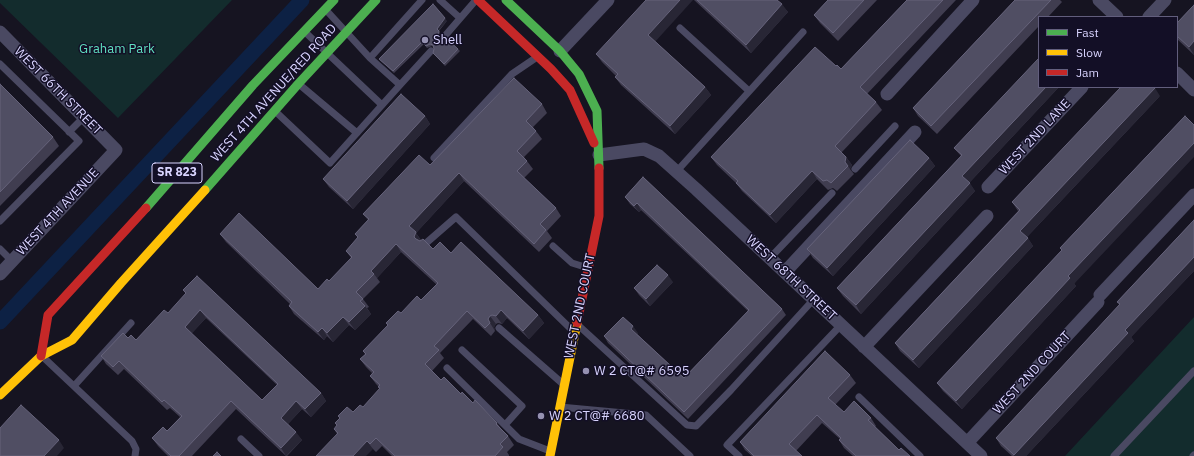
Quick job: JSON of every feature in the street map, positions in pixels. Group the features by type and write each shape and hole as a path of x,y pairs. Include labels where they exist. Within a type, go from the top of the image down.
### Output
{"main road":[{"name":"WEST 4TH AVENUE/RED ROAD","path":"41,356 48,315 154,199 253,85 334,0"},
{"name":"WEST 4TH AVENUE/RED ROAD","path":"0,395 41,356 72,340 299,83 376,0"},
{"path":"477,0 551,68 570,90 599,155"},
{"path":"506,0 517,7 560,51 579,74 597,111 599,155"},
{"name":"WEST 2ND COURT","path":"550,454 599,216 599,155"}],"street":[{"path":"560,51 608,0"},
{"path":"887,94 973,0"},
{"path":"1099,0 1116,16"},
{"path":"1150,16 1165,0"},
{"name":"WEST 66TH STREET","path":"1,34 116,150"},
{"path":"1178,74 1194,90"},
{"name":"WEST 2ND LANE","path":"988,187 1081,88"},
{"path":"785,272 915,132"},
{"name":"WEST 68TH STREET","path":"599,155 644,149 659,156 814,299 979,455"},
{"name":"WEST 4TH AVENUE","path":"0,274 116,150"},
{"name":"WEST 2ND COURT","path":"967,443 1194,196"},
{"path":"864,347 987,216"}],"lane":[{"path":"370,58 422,0"},
{"path":"440,0 460,18"},
{"path":"444,37 477,0"},
{"path":"325,10 370,58 400,85"},
{"path":"680,28 749,91"},
{"path":"305,32 382,106"},
{"path":"677,171 803,32"},
{"path":"274,111 330,163 431,51"},
{"path":"434,158 512,74 538,57"},
{"path":"0,64 79,141 0,222"},
{"path":"299,83 357,133"},
{"path":"69,132 84,117"},
{"path":"855,169 895,126"},
{"path":"770,258 832,193"},
{"path":"425,244 456,217 576,328 687,425 696,426 814,299"},
{"path":"553,246 572,263 588,268"},
{"path":"0,249 12,261"},
{"path":"74,386 131,324"},
{"path":"739,456 727,445 841,325"},
{"path":"499,328 564,385"},
{"path":"462,350 522,406 505,425"},
{"path":"41,356 132,441 136,449 136,456"},
{"path":"447,368 519,438 550,454"},
{"path":"1114,456 1192,376"},
{"path":"859,397 920,456"},
{"path":"560,407 646,416 690,456"},
{"path":"241,439 259,456"}],"green space":[{"name":"Graham Park","path":"0,0 232,0 118,118 0,3"},
{"path":"1194,317 1194,456 1065,456"}],"building":[{"path":"646,0 680,0 648,35 705,87 670,126 615,77 618,74 596,54"},
{"path":"697,0 777,0 782,4 746,45"},
{"path":"828,0 864,0 833,33 814,15"},
{"path":"907,0 943,0 860,87 876,102 835,146 846,157 845,162 848,166 831,183 827,180 823,181 812,171 770,215 736,183 738,181 711,157 815,47 841,69"},
{"path":"1015,0 1051,0 931,126 913,108"},
{"name":"Shell","path":"433,4 445,18 437,29 439,31 438,37 442,40 446,38 458,49 444,64 433,53 433,45 430,44 426,46 422,42 393,71 379,59"},
{"path":"1194,5 1194,41 1189,47 1178,37 1178,22"},
{"path":"1038,59 1038,88 1045,88 962,176 970,183 856,305 837,288 962,155 954,148"},
{"path":"514,78 542,104 526,121 536,131 517,151 527,161 517,171 556,208 540,224 546,230 534,244 459,173 409,226 416,232 414,237 416,239 420,241 423,239 433,249 440,242 451,253 461,242 538,315 523,331 501,310 496,316 490,316 488,319 490,323 485,328 467,311 434,346 439,350 425,364 441,380 444,377 461,394 462,392 473,403 475,400 497,423 496,424 508,436 500,444 503,447 495,456 395,456 376,438 370,444 367,441 353,456 316,456 338,433 334,429 337,425 335,423 340,418 338,416 347,407 353,412 360,405 363,407 380,388 378,387 380,385 370,376 374,372 360,359 366,354 363,351 388,325 386,323 398,311 401,313 417,296 421,300 438,283 396,244 371,271 374,274 356,292 363,299 360,301 365,306 349,322 343,317 327,333 322,328 318,332 289,306 292,302 220,234 239,213 318,289 327,279 329,281 352,257 346,251 358,237 355,234 369,219 363,214 419,155 430,165"},
{"path":"0,84 53,137 0,192"},
{"path":"1120,88 1155,88 1020,231 1028,238 913,360 895,343 1020,210 1012,202"},
{"path":"401,94 425,116 347,201 323,179"},
{"path":"1185,116 1194,125 1194,143 1068,276 1070,278 956,401 937,383 1062,250 1060,248"},
{"path":"910,140 929,158 827,268 807,249"},
{"path":"643,177 782,309 684,412 604,336 623,317 633,326 631,329 684,378 749,310 637,203 634,206 625,197"},
{"path":"1194,220 1194,257 1125,330 1128,333 1014,455 996,438 1120,304 1117,302"},
{"path":"657,265 668,275 646,299 634,288"},
{"path":"197,276 321,393 305,409 296,401 281,418 296,432 281,448 231,401 179,456 171,456 152,438 163,427 167,431 182,416 164,400 162,402 119,361 113,367 101,356 123,333 128,338 131,335 136,340 164,310 168,313 186,293 183,290","holes":["200,310 278,384 262,400 185,327"]},
{"path":"825,351 850,375 828,398 844,412 854,401 871,418 868,420 899,450 901,448 910,456 856,456 839,440 841,438 817,415 789,444 802,456 754,456 740,442"},
{"path":"21,405 59,440 44,456 0,456 0,428"},
{"path":"217,452 221,456 213,456"}],"waterway":[{"path":"0,322 302,0"}],"traffic: fast":[{"path":"146,208 253,85 334,0"},
{"path":"205,190 299,83 376,0"},
{"path":"506,0 560,51 579,74 597,111 599,168"}],"traffic: slow":[{"path":"0,395 41,356 72,340 205,190"},
{"path":"550,456 577,323"}],"traffic: jam":[{"path":"478,0 551,69 570,90 594,143"},
{"path":"577,323 599,216 599,168"},
{"path":"41,356 48,315 146,208"}],"place":[{"name":"Shell","path":"425,40"},
{"name":"W 2 CT@# 6595","path":"586,371"},
{"name":"W 2 CT@# 6680","path":"541,416"}]}
